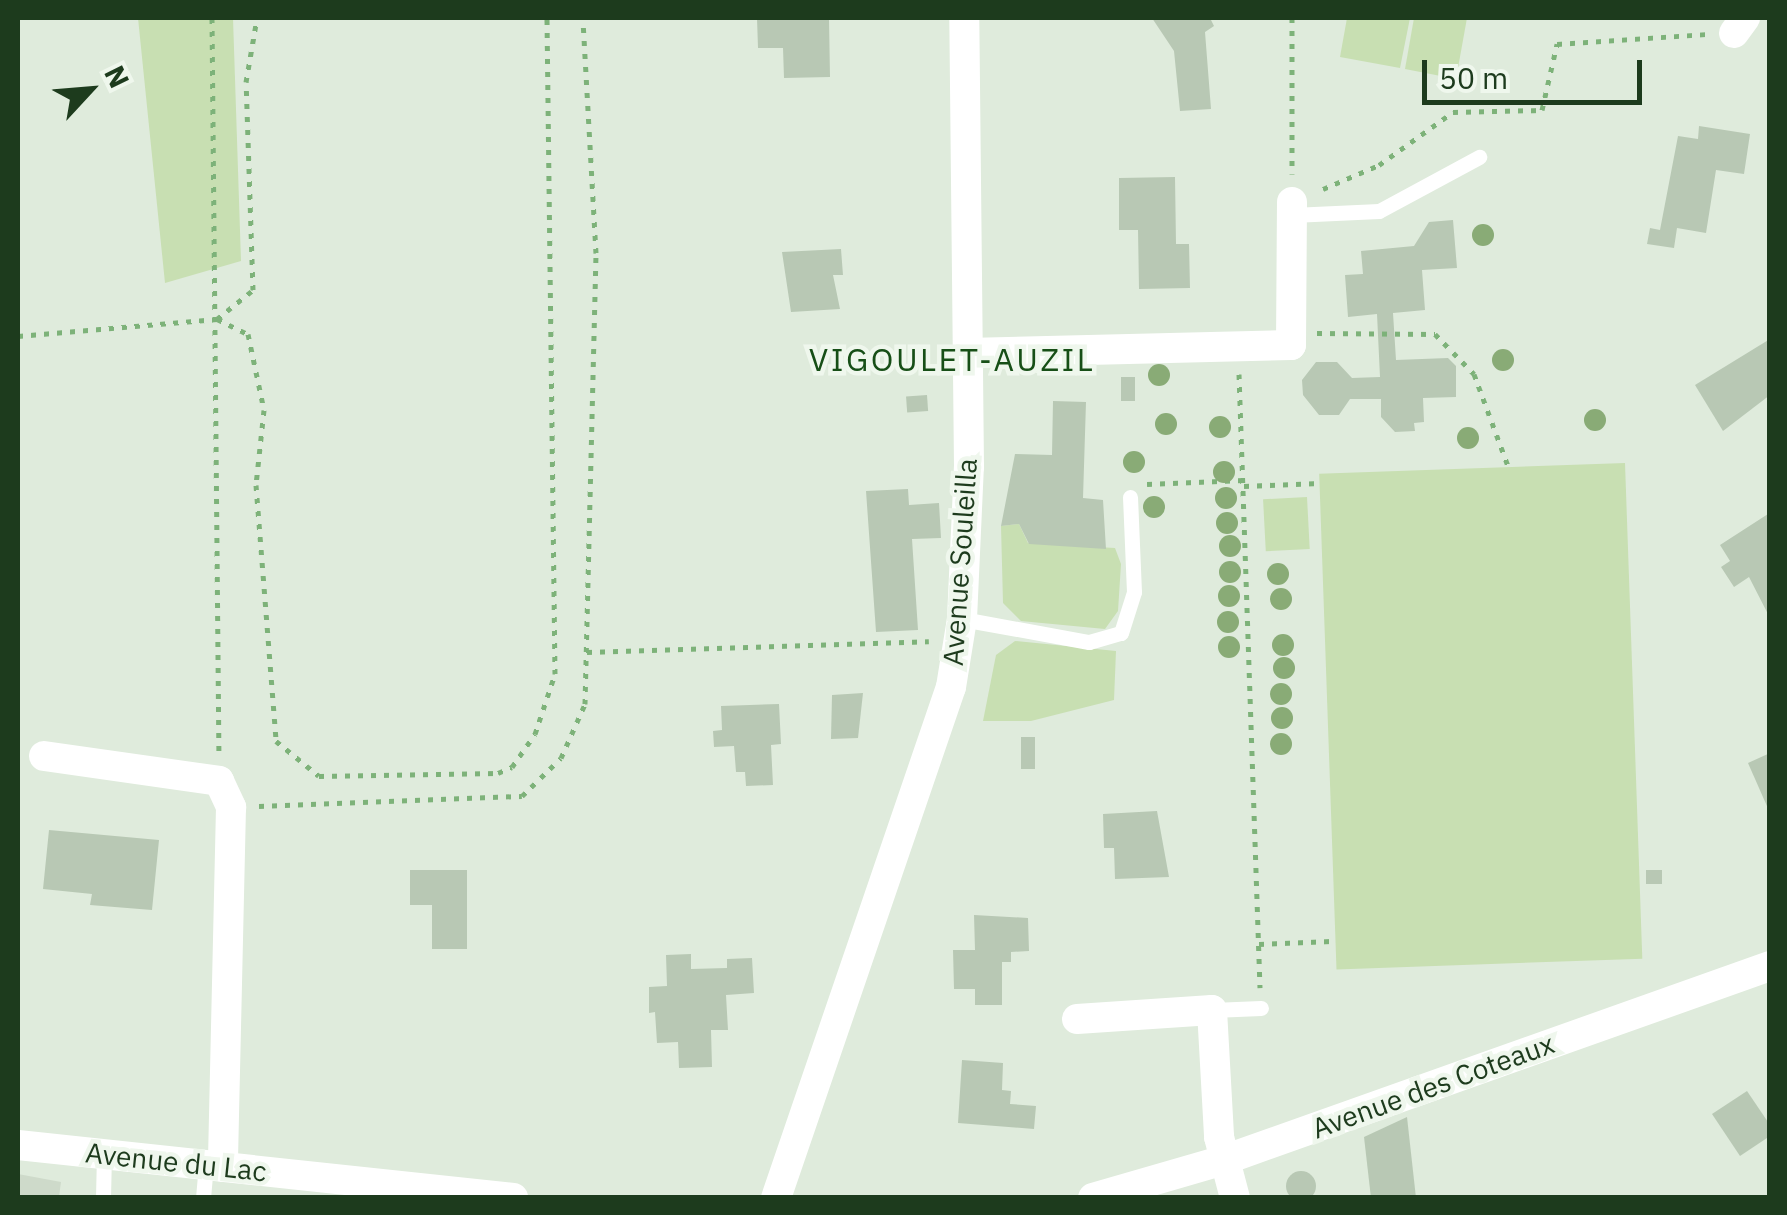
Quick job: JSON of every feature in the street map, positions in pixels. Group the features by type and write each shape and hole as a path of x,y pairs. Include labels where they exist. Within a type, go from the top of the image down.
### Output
{"street":[{"name":"Avenue Souleilla","path":"776,1198 951,687 962,619 967,353 964,18"},
{"path":"967,353 1292,345 1292,209"},
{"path":"44,756 225,794 215,1166"},
{"name":"Avenue des Coteaux","path":"1093,1198 1224,1160 1770,966"},
{"path":"1077,1019 1212,1010 1224,1160 1235,1198"},
{"name":"Avenue du Lac","path":"18,1146 215,1166 319,1187 513,1198"}],"lane":[{"path":"1292,209 1379,211 1479,158"},
{"path":"962,619 1088,642 1120,633 1134,592 1130,498"},
{"path":"1212,1010 1261,1008"},
{"path":"103,1198 104,1154"},
{"path":"203,1198 215,1166"}],"path":[{"path":"212,18 225,794 522,796 561,758 585,704 596,253 583,18"},
{"path":"18,336 217,319 253,290 246,82 256,18"},
{"path":"217,319 250,339 264,410 256,486 276,741 319,776 498,773 512,767 535,734 555,674 547,18"},
{"path":"1292,18 1292,209 1379,165 1453,112 1542,110 1556,44 1740,25"},
{"path":"1292,336 1334,330 1435,334 1474,374 1508,466"},
{"path":"1238,346 1261,1008"},
{"path":"1148,484 1320,483"},
{"path":"588,652 936,641 929,678 951,687"},
{"path":"1259,944 1332,940"}],"shaded area":[{"path":"18,1174 61,1182 59,1197 18,1197"}],"green space":[{"path":"138,18 233,18 241,261 165,283"},
{"path":"1347,18 1410,18 1400,68 1340,57"},
{"path":"1414,18 1467,18 1456,79 1405,69"},
{"path":"1625,463 1642,959 1336,969 1319,474"},
{"path":"1307,497 1310,549 1266,551 1263,499"},
{"path":"1019,524 1028,543 1115,548 1121,564 1118,611 1105,629 1021,621 1003,603 1001,526"},
{"path":"1015,641 1116,651 1114,700 1031,721 983,721 996,655"}],"building":[{"path":"757,18 829,18 830,77 784,78 783,48 758,48"},
{"path":"1152,18 1210,18 1214,26 1205,32 1211,109 1180,111 1174,51"},
{"path":"1699,126 1750,134 1744,174 1716,170 1706,233 1677,228 1674,248 1647,244 1650,228 1660,230 1678,136 1698,139"},
{"path":"1175,177 1176,244 1189,244 1190,288 1139,289 1138,230 1119,230 1119,178"},
{"path":"1453,220 1457,268 1422,270 1425,310 1393,313 1396,360 1448,358 1456,366 1456,397 1423,398 1424,422 1414,423 1415,431 1395,432 1381,417 1381,399 1350,399 1339,415 1319,415 1303,395 1302,380 1316,362 1337,362 1352,378 1380,377 1377,314 1348,317 1345,275 1363,274 1361,251 1414,246 1429,222"},
{"path":"841,249 843,275 833,275 840,309 791,312 782,252"},
{"path":"1770,339 1770,395 1723,431 1695,385"},
{"path":"1121,377 1135,377 1135,401 1121,401"},
{"path":"927,395 928,411 907,412 906,396"},
{"path":"1053,401 1086,402 1083,498 1103,500 1106,549 1029,544 1019,524 1001,526 1015,454 1052,455"},
{"path":"908,489 909,505 939,503 941,538 912,539 918,630 876,632 866,491"},
{"path":"1768,514 1770,618 1749,577 1734,587 1721,567 1730,561 1720,545"},
{"path":"863,693 858,738 831,739 832,695"},
{"path":"779,704 781,744 771,745 773,785 746,786 745,772 736,772 734,746 714,747 713,731 722,730 721,706"},
{"path":"1021,737 1035,737 1035,769 1021,769"},
{"path":"1770,753 1770,813 1748,763"},
{"path":"1157,811 1169,877 1115,879 1114,848 1104,848 1103,814"},
{"path":"49,830 159,840 152,910 90,905 92,894 43,889"},
{"path":"410,870 467,870 467,949 432,949 432,905 410,905"},
{"path":"1646,870 1662,870 1662,884 1646,884"},
{"path":"974,915 1028,918 1029,951 1011,952 1011,962 1002,962 1002,1005 975,1005 975,989 954,989 953,950 975,950"},
{"path":"691,954 691,969 727,968 727,959 752,958 754,993 726,995 728,1030 711,1030 712,1067 679,1068 678,1042 657,1043 655,1012 649,1013 649,987 667,986 666,955"},
{"path":"962,1060 1003,1063 1002,1090 1011,1091 1010,1104 1036,1106 1034,1129 958,1123"},
{"path":"1747,1091 1770,1125 1770,1136 1740,1156 1712,1114"},
{"path":"1407,1117 1416,1198 1371,1198 1364,1137"},
{"path":"1301,1171 1312,1175 1316,1186 1312,1197 1301,1201 1290,1197 1286,1186 1290,1175"}],"district":[{"name":"VIGOULET-AUZIL","path":"952,359"}]}
